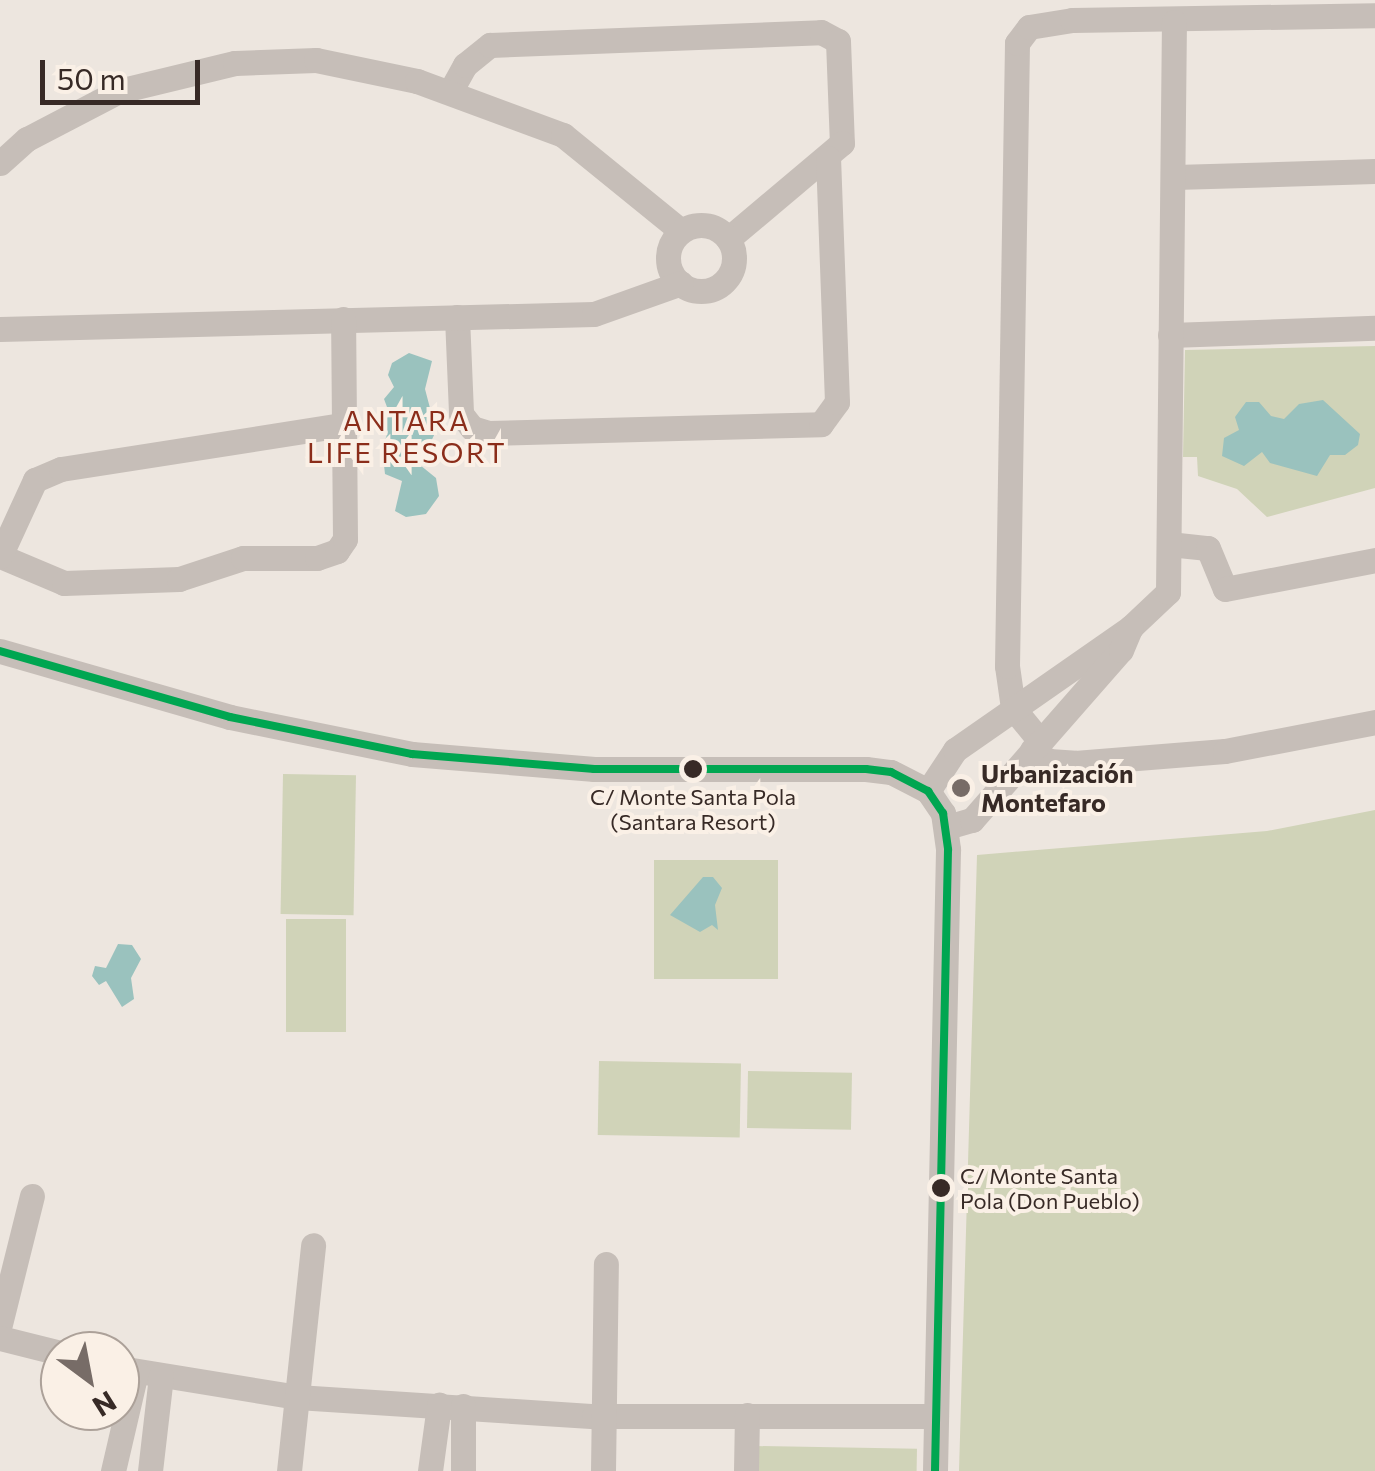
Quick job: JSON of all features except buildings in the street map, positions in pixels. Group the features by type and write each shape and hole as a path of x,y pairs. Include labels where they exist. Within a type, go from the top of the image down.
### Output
{"street":[{"path":"1375,15 1174,22 1072,20 1029,27 1017,43 1007,666 1013,708 1048,761 1075,763 1224,752 1375,722"},
{"path":"928,791 955,750 1131,627 1168,592 1174,22"},
{"path":"450,92 466,65 490,44 820,32 838,42 842,62 842,143 728,239"},
{"path":"0,164 27,140 119,91 235,63 316,60 450,92 563,135 682,231 710,226 728,239 734,264 722,284 698,291 681,284 594,314 0,330"},
{"path":"457,317 462,414 472,428 488,433 822,424 837,402 828,158"},
{"path":"1175,177 1375,171"},
{"path":"681,284 668,256 682,231"},
{"path":"342,320 346,539 337,551 316,558 243,558 179,579 64,583 0,556 35,480 61,469 343,425"},
{"path":"1170,335 1375,328"},
{"path":"1169,544 1208,548 1225,589 1375,560"},
{"path":"947,827 972,820 1121,650 1131,627"},
{"path":"0,651 230,717 412,754 594,769 866,768 891,772 928,791 947,827 935,1471"},
{"path":"0,1324 32,1196"},
{"path":"289,1471 313,1245"},
{"path":"603,1471 606,1264"},
{"path":"0,1338 40,1348"},
{"path":"140,1372 297,1398 604,1414 936,1416"},
{"path":"140,1381 150,1471"},
{"path":"430,1471 451,1405"},
{"path":"451,1405 462,1471"},
{"path":"746,1415 746,1471"},
{"path":"113,1471 124,1431"}],"green space":[{"path":"1375,346 1375,488 1267,517 1237,489 1198,476 1197,457 1183,457 1185,350"},
{"path":"283,774 356,775 354,915 281,914"},
{"path":"1375,810 1375,1471 959,1471 977,855 1267,831"},
{"path":"654,860 778,860 778,979 654,979"},
{"path":"286,919 346,919 346,1032 286,1032"},
{"path":"599,1061 741,1063 740,1137 598,1135"},
{"path":"748,1071 852,1073 851,1130 747,1128"},
{"path":"755,1446 917,1449 917,1471 755,1471"}],"water":[{"path":"409,353 432,361 425,389 436,431 420,465 436,478 439,496 426,514 406,517 395,511 402,481 385,474 382,448 388,432 383,421 390,415 384,399 394,387 388,375 392,363"},
{"path":"1323,400 1360,434 1358,445 1345,455 1330,455 1317,476 1270,463 1262,452 1244,466 1222,456 1224,438 1239,430 1235,417 1246,402 1259,402 1271,416 1284,419 1299,404"},
{"path":"703,877 713,877 722,888 715,905 718,930 712,925 700,932 670,915"},
{"path":"118,944 132,945 141,959 131,978 134,999 122,1007 106,981 99,985 92,976 95,966 106,968"}],"transit line":[{"path":"0,651 230,717 412,754 594,769 866,769 891,772 928,791 943,813 948,850 935,1471"}],"place":[{"name":"C/ Monte Santa Pola (Santara Resort)","path":"693,769"},
{"name":"Urbanización Montefaro","path":"961,788"},
{"name":"C/ Monte Santa Pola (Don Pueblo)","path":"941,1188"}],"district":[{"name":"ANTARA LIFE RESORT","path":"407,436"}]}
